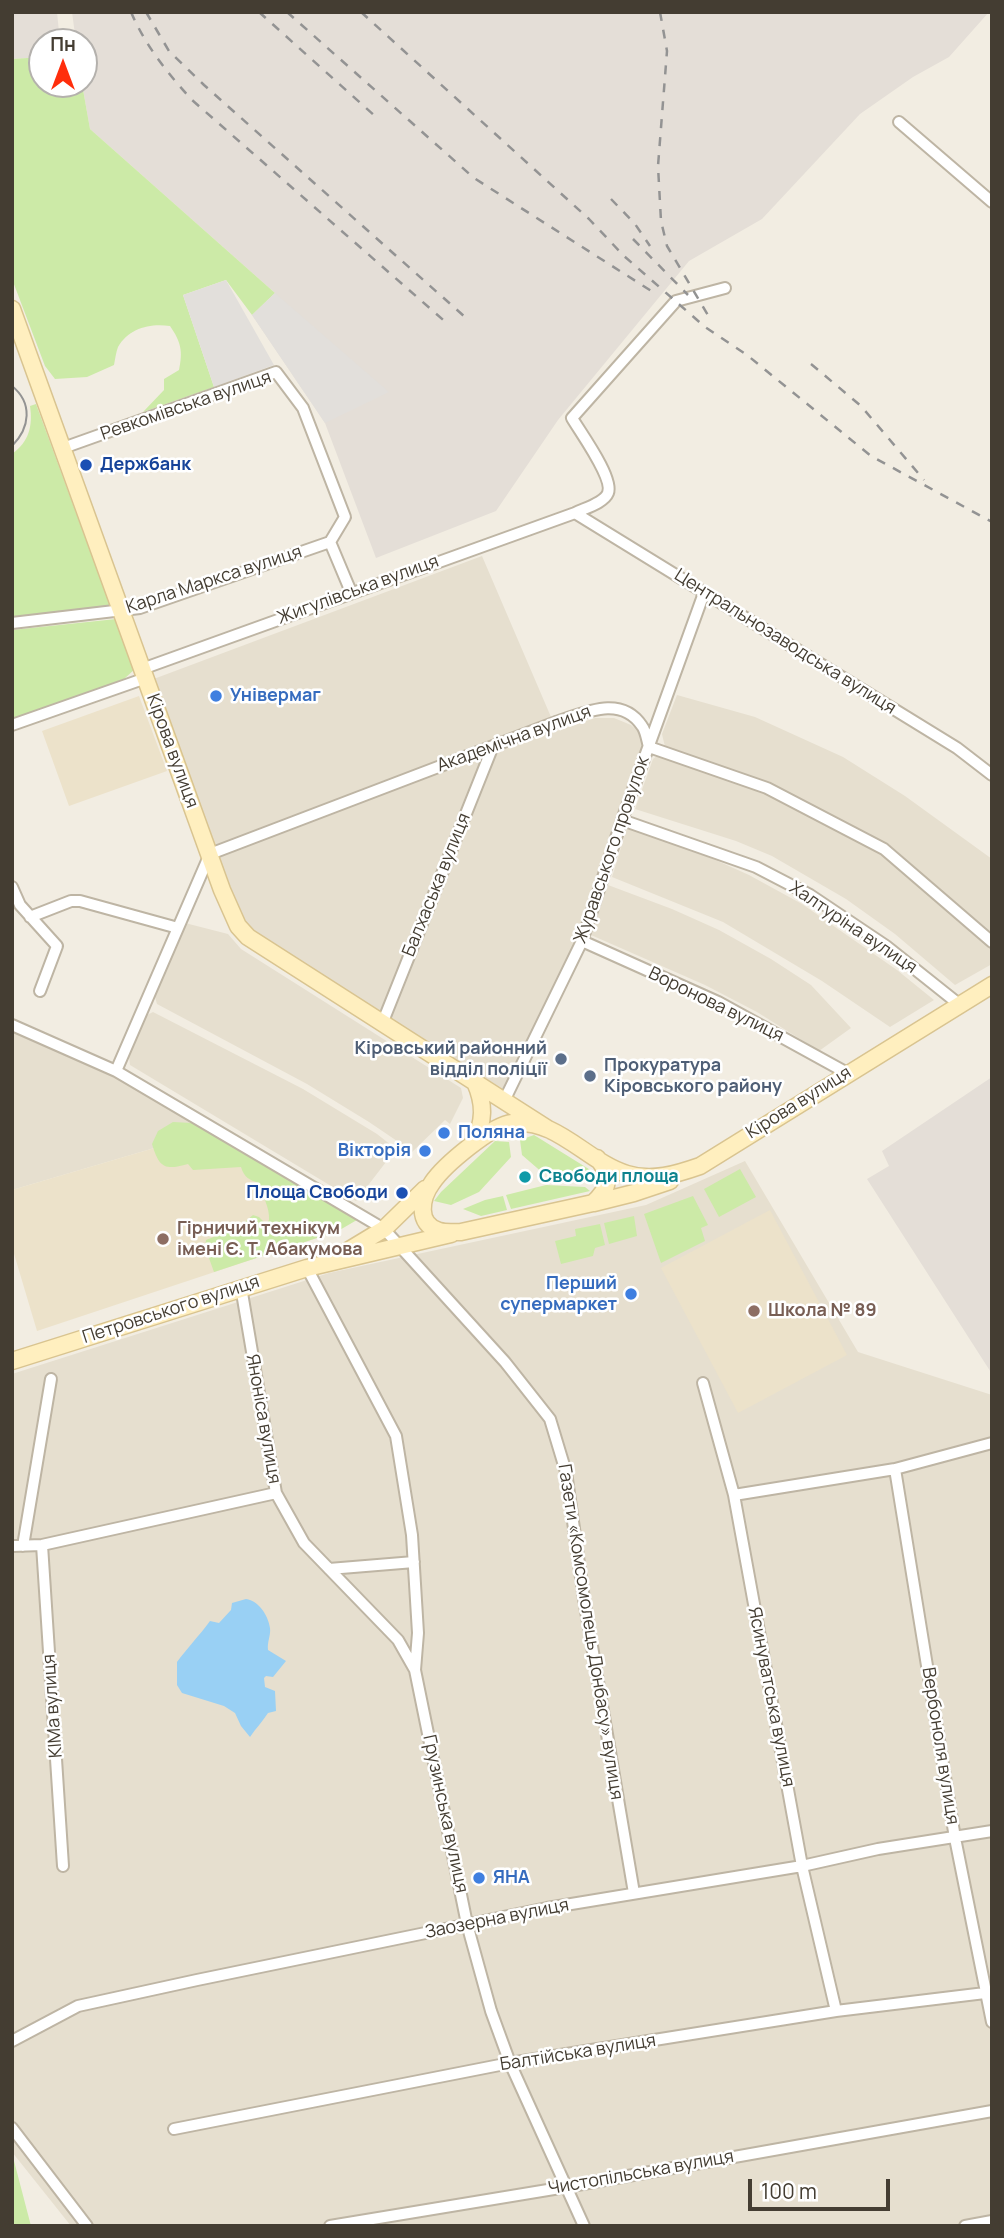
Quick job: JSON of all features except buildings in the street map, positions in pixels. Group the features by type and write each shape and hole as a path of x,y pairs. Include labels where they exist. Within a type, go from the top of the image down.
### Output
{"main road":[{"name":"Кірова вулиця","path":"12,309 222,890 242,932 548,1129 626,1174 641,1177 661,1177 700,1166 992,985"},
{"path":"474,1143 483,1115 482,1099 475,1082"},
{"name":"Кірова вулиця","path":"330,1261 384,1228 474,1143 508,1124 524,1122 548,1129"},
{"path":"593,1203 600,1197 608,1181 606,1168 597,1158"},
{"path":"330,1261 593,1203 661,1185 700,1166"},
{"path":"432,1182 422,1205 425,1220 439,1231 461,1232"},
{"name":"Петровського вулиця","path":"12,1361 330,1261"}],"street":[{"path":"899,121 992,202"},
{"name":"Жигулівська вулиця","path":"12,725 351,592 575,513 600,501 608,495 606,474 572,418 676,301 725,288"},
{"name":"Ревкомівська вулиця","path":"63,449 276,372 303,408 345,517 330,542"},
{"name":"Центральнозаводська вулиця","path":"575,513 957,748 992,775"},
{"path":"330,542 351,592"},
{"name":"Карла Маркса вулиця","path":"12,623 140,608 330,542"},
{"name":"Журавського провулок","path":"504,1101 582,941 622,820 704,593"},
{"name":"Академічна вулиця","path":"210,854 594,710 615,707 634,717 643,726 649,747"},
{"name":"Балхаська вулиця","path":"382,1024 493,746"},
{"path":"649,747 767,788 884,849 992,942"},
{"name":"Халтуріна вулиця","path":"622,820 756,867 810,895 886,946 960,1004"},
{"path":"116,1071 210,854"},
{"path":"12,887 20,905 57,946 40,991"},
{"path":"30,917 71,901 80,901 178,928"},
{"name":"Воронова вулиця","path":"582,941 718,1002 847,1073"},
{"name":"Газети «Комсомолець Донбасу» вулиця","path":"12,1025 116,1071 384,1228 505,1362 550,1419 566,1472 584,1599 634,1893"},
{"name":"Грузинська вулиця","path":"307,1268 397,1436 412,1535 418,1635 415,1670 467,1924 488,2000 510,2063 584,2226"},
{"name":"Яноніса вулиця","path":"241,1287 276,1493 304,1542 398,1640 415,1670"},
{"path":"51,1379 18,1546 42,1545 276,1493"},
{"name":"Ясинуватська вулиця","path":"703,1383 734,1495 802,1866 836,2011"},
{"path":"734,1495 895,1469 992,1443"},
{"name":"Вербоноля вулиця","path":"895,1469 955,1838 992,2022"},
{"name":"Грузинська вулиця","path":"412,1535 418,1635"},
{"name":"КІМа вулиця","path":"42,1545 63,1867"},
{"path":"329,1569 414,1562"},
{"path":"398,1640 418,1635"},
{"name":"Заозерна вулиця","path":"12,2041 78,2006 467,1924 802,1866 878,1849 992,1831"},
{"name":"Балтійська вулиця","path":"174,2129 510,2063 836,2011 988,2000"},
{"name":"Чистопільська вулиця","path":"330,2226 992,2111"},
{"path":"12,2128 87,2226"},
{"path":"965,2226 992,2221"}],"shaded area":[{"path":"12,12 57,12 59,28 28,28 28,58 12,59"},
{"path":"72,12 989,12 949,57 913,77 860,114 762,219 689,261 558,420 496,511 376,558 325,423 252,315 275,293 90,129 84,98 98,98 98,28 74,28"},
{"path":"226,280 274,365 214,387 183,295"},
{"path":"275,293 389,392 325,423 252,315"},
{"path":"482,556 557,731 595,718 614,718 631,725 639,732 646,746 578,938 505,1090 372,1009 252,932 244,924 151,680"},
{"path":"677,695 755,717 843,757 905,796 992,859 992,936 890,845 771,784 665,747 662,734"},
{"path":"139,696 167,771 69,806 42,731"},
{"path":"657,756 766,794 881,854 992,948 992,964 955,985 895,934 846,899 772,856 736,841 635,809 653,759"},
{"path":"627,828 711,858 802,904 897,970 934,1000 890,1027 822,981 723,922 612,877"},
{"path":"608,885 719,930 771,959 811,985 851,1028 819,1051 757,1012 705,985 591,935"},
{"path":"185,923 228,934 241,949 461,1088 463,1098 450,1124 445,1120 410,1154 400,1143 307,1084 157,1004 155,997"},
{"path":"153,1012 303,1089 377,1134 396,1149 356,1201 130,1065 129,1057 145,1016"},
{"path":"12,1028 115,1075 212,1131 12,1190"},
{"path":"992,1077 992,1374 867,1179 889,1166 882,1151"},
{"name":"Гірничий технікум імені Є. Т. Абакумова","path":"212,1131 338,1231 37,1331 12,1247 12,1190"},
{"path":"745,1161 858,1352 992,1395 992,2226 71,2226 12,2152 12,1374 329,1273 646,1205"},
{"name":"Школа № 89","path":"770,1210 847,1355 738,1413 661,1268"}],"green space":[{"path":"28,58 28,98 84,98 90,129 275,293 252,315 226,280 183,295 214,387 143,412 164,390 164,379 179,370 180,347 170,326 155,325 134,331 118,347 114,365 87,377 55,379 45,366 12,279 12,59"},
{"path":"36,404 111,608 12,617 12,454 26,439 31,420 30,406"},
{"path":"116,619 135,669 124,679 12,720 12,630"},
{"path":"173,1122 192,1123 212,1131 362,1217 338,1231 214,1272 205,1247 206,1240 239,1227 253,1215 266,1224 269,1220 267,1206 259,1183 247,1178 241,1167 193,1170 188,1164 168,1167 160,1162 152,1144 158,1131"},
{"path":"534,1135 592,1171 586,1176 544,1174 522,1155 520,1140"},
{"path":"495,1141 509,1142 511,1157 479,1192 451,1205 434,1201 441,1192"},
{"path":"740,1169 756,1197 719,1217 704,1189"},
{"path":"546,1185 585,1187 590,1191 511,1209 506,1195"},
{"path":"503,1196 507,1210 481,1216 463,1209 485,1200"},
{"path":"693,1196 708,1225 701,1228 705,1241 661,1263 644,1214"},
{"path":"634,1216 637,1236 609,1244 604,1223"},
{"path":"600,1224 605,1245 595,1248 593,1256 561,1264 555,1241 576,1236 575,1229"},
{"path":"13,2157 31,2226 12,2226"}],"water":[{"path":"246,1599 259,1606 267,1618 270,1631 268,1650 286,1661 273,1677 264,1678 265,1687 275,1691 276,1711 268,1713 250,1737 235,1713 224,1706 182,1693 177,1685 177,1662 185,1651 210,1621 219,1623 231,1610 232,1603"}],"tram line":[{"path":"12,386 23,400 27,416 23,431 12,446"}],"railway":[{"path":"131,12 158,59 192,100 449,325"},
{"path":"146,12 169,51 204,85 465,317"},
{"path":"259,12 376,117"},
{"path":"287,12 474,178 656,294"},
{"path":"361,12 589,219 624,256 705,327 747,355 871,456 992,522"},
{"path":"660,12 667,51 658,166 661,221 667,246 709,317"},
{"path":"611,199 635,224 650,246"},
{"path":"633,239 688,295"},
{"path":"811,364 861,406 924,480"}],"place":[{"name":"Держбанк","path":"86,465"},
{"name":"Універмаг","path":"216,696"},
{"name":"Кіровський районний відділ поліції","path":"561,1059"},
{"name":"Прокуратура Кіровського району","path":"590,1076"},
{"name":"Поляна","path":"444,1133"},
{"name":"Вікторія","path":"425,1151"},
{"name":"Свободи площа","path":"525,1177"},
{"name":"Площа Свободи","path":"402,1193"},
{"name":"Гірничий технікум імені Є. Т. Абакумова","path":"163,1239"},
{"name":"Перший супермаркет","path":"631,1294"},
{"name":"Школа № 89","path":"754,1311"},
{"name":"ЯНА","path":"479,1878"}]}
